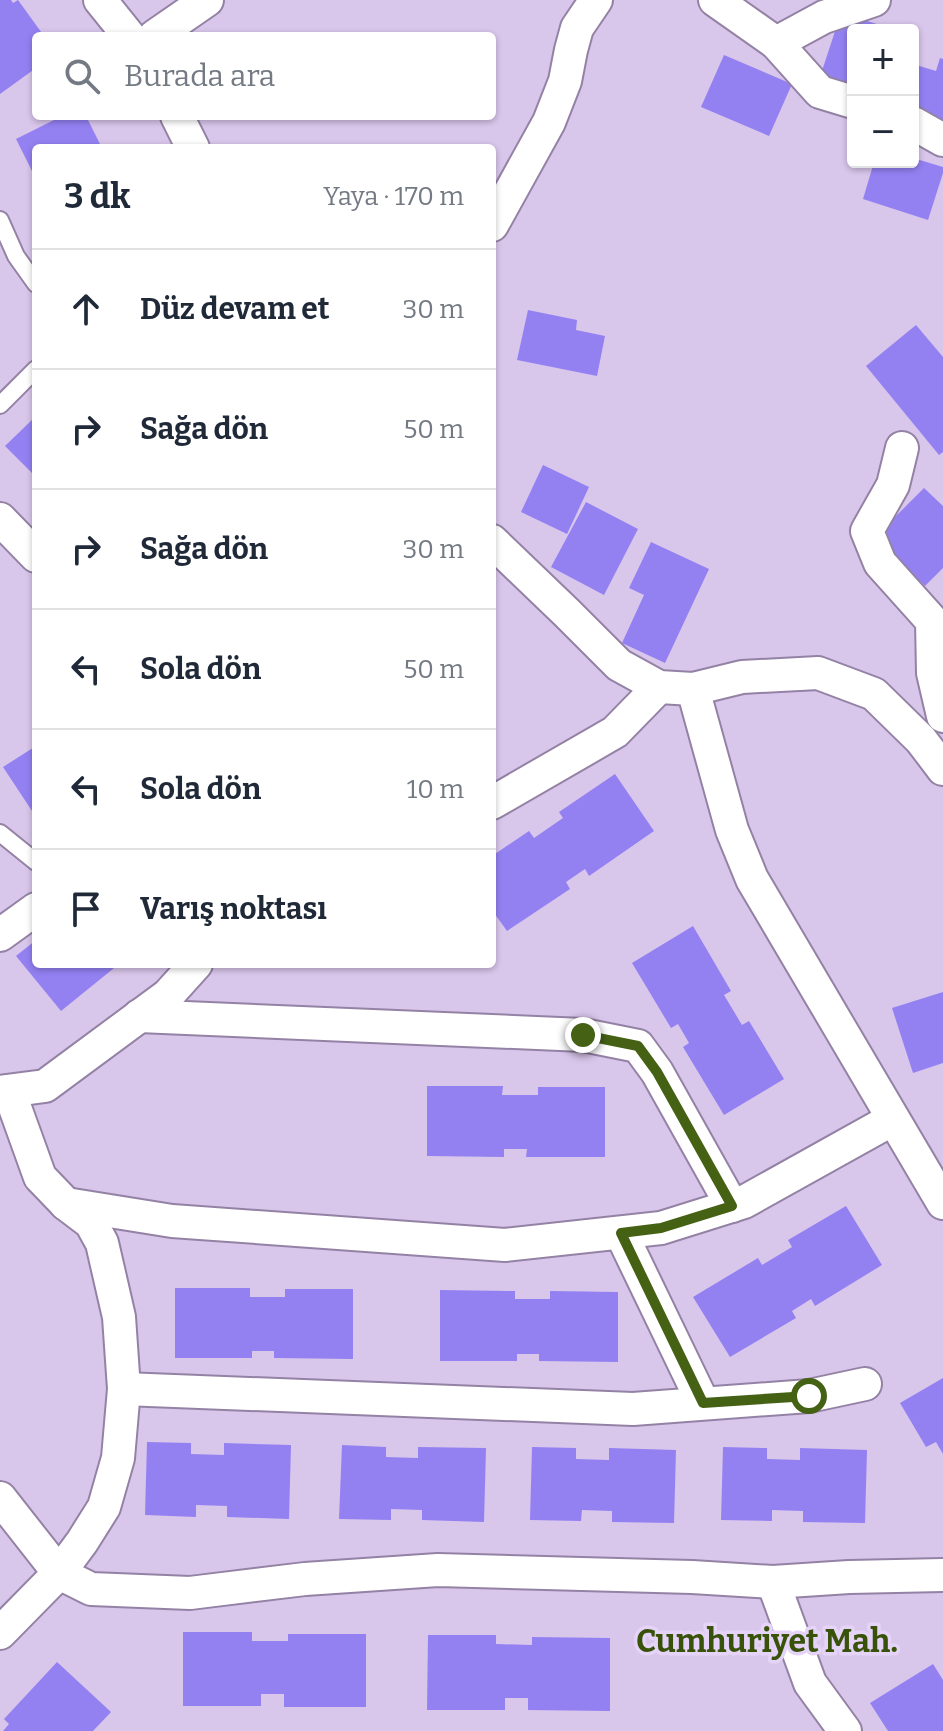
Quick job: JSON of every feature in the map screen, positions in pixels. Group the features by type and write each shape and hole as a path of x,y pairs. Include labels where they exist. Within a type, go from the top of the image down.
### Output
{"street":[{"path":"100,0 126,32"},
{"path":"161,32 207,0"},
{"path":"496,218 549,122 565,81 577,28 596,0"},
{"path":"715,0 776,43 820,92 847,100"},
{"path":"776,43 824,17 874,0"},
{"path":"179,120 191,144"},
{"path":"919,126 943,140"},
{"path":"902,448 893,485 867,531 880,563 932,621 933,673 943,716"},
{"path":"0,519 32,552"},
{"path":"496,545 619,665 659,687 693,689 742,677 818,673 874,694 921,740 943,769"},
{"path":"496,801 615,732 659,687"},
{"path":"693,689 732,830 752,879 943,1203"},
{"path":"0,935 32,912"},
{"path":"0,1633 59,1573 104,1507 118,1458 124,1389 119,1317 102,1243 91,1223 66,1204 40,1177 4,1092 45,1086 168,995 192,968"},
{"path":"139,1016 583,1035 638,1046 657,1072 732,1206"},
{"path":"66,1204 172,1221 505,1245 661,1228 732,1206 893,1119"},
{"path":"621,1233 703,1403"},
{"path":"124,1389 633,1409 809,1396 865,1384"},
{"path":"0,1498 59,1573 91,1589 190,1593 305,1579 438,1570 773,1582 938,1584"},
{"path":"773,1582 810,1683 845,1731"}],"lane":[{"path":"0,220 16,256 32,278"},
{"path":"0,405 32,373"},
{"path":"0,833 32,859"}],"building":[{"path":"0,0 11,0 13,3 18,0 41,32 32,32 32,71 0,94"},
{"path":"841,13 877,24 847,24 847,89 819,80"},
{"path":"724,55 792,84 769,136 701,107"},
{"path":"940,58 943,59 943,120 919,112 919,66 936,71"},
{"path":"54,120 88,120 100,144 32,144 32,171 16,139"},
{"path":"919,160 943,167 928,220 863,199 872,168 919,168"},
{"path":"528,310 577,320 576,330 605,336 597,376 517,360"},
{"path":"916,325 943,357 943,452 939,455 866,366"},
{"path":"32,420 32,473 5,446"},
{"path":"543,465 589,487 567,534 521,512"},
{"path":"924,488 943,506 943,568 925,586 875,537"},
{"path":"586,502 638,529 604,595 551,567"},
{"path":"651,542 709,569 665,663 622,643 644,595 629,588"},
{"path":"32,749 32,811 3,767"},
{"path":"615,774 654,831 589,876 585,869 566,882 570,889 507,931 496,916 496,853 529,831 534,838 563,818 559,812"},
{"path":"693,926 731,991 724,995 742,1025 749,1021 784,1079 724,1115 683,1047 689,1043 678,1024 671,1028 632,963"},
{"path":"32,943 32,968 114,968 61,1011 16,956"},
{"path":"943,992 943,1063 913,1073 892,1008"},
{"path":"427,1086 503,1086 502,1095 538,1095 538,1087 605,1087 605,1157 526,1157 527,1149 504,1149 504,1157 427,1156"},
{"path":"846,1206 882,1265 815,1306 811,1299 792,1311 796,1318 730,1357 693,1297 758,1258 762,1265 792,1247 788,1240"},
{"path":"175,1288 250,1288 250,1297 285,1297 285,1289 353,1289 353,1359 274,1358 274,1351 252,1351 252,1358 175,1358"},
{"path":"440,1290 515,1291 515,1299 550,1299 550,1291 618,1292 618,1362 539,1361 539,1354 517,1354 517,1361 440,1361"},
{"path":"943,1378 943,1454 936,1442 926,1447 900,1403"},
{"path":"147,1442 191,1443 191,1454 224,1455 224,1443 291,1445 289,1519 227,1517 227,1506 196,1505 196,1517 145,1515"},
{"path":"342,1445 386,1447 386,1457 418,1458 418,1447 486,1448 484,1522 422,1520 422,1510 391,1509 391,1520 339,1519"},
{"path":"532,1447 576,1448 576,1459 609,1460 609,1448 676,1450 674,1523 612,1522 612,1511 582,1510 581,1521 530,1520"},
{"path":"723,1447 767,1448 767,1459 800,1460 800,1448 867,1450 865,1523 803,1522 803,1511 772,1510 772,1521 721,1520"},
{"path":"183,1632 252,1632 252,1641 288,1641 288,1634 366,1634 366,1707 284,1707 284,1694 261,1694 261,1706 183,1706"},
{"path":"428,1635 496,1635 496,1644 532,1645 532,1637 610,1638 610,1711 528,1710 528,1698 505,1698 505,1710 427,1710"},
{"path":"57,1662 111,1712 93,1731 3,1731 9,1724 4,1719"},
{"path":"933,1664 943,1680 943,1731 888,1731 870,1703"}],"district":[{"name":"Cumhuriyet Mah.","path":"767,1641"}],"route":[{"path":"583,1035 638,1046 657,1072 732,1206 661,1228 621,1233 703,1403 809,1396"}]}
